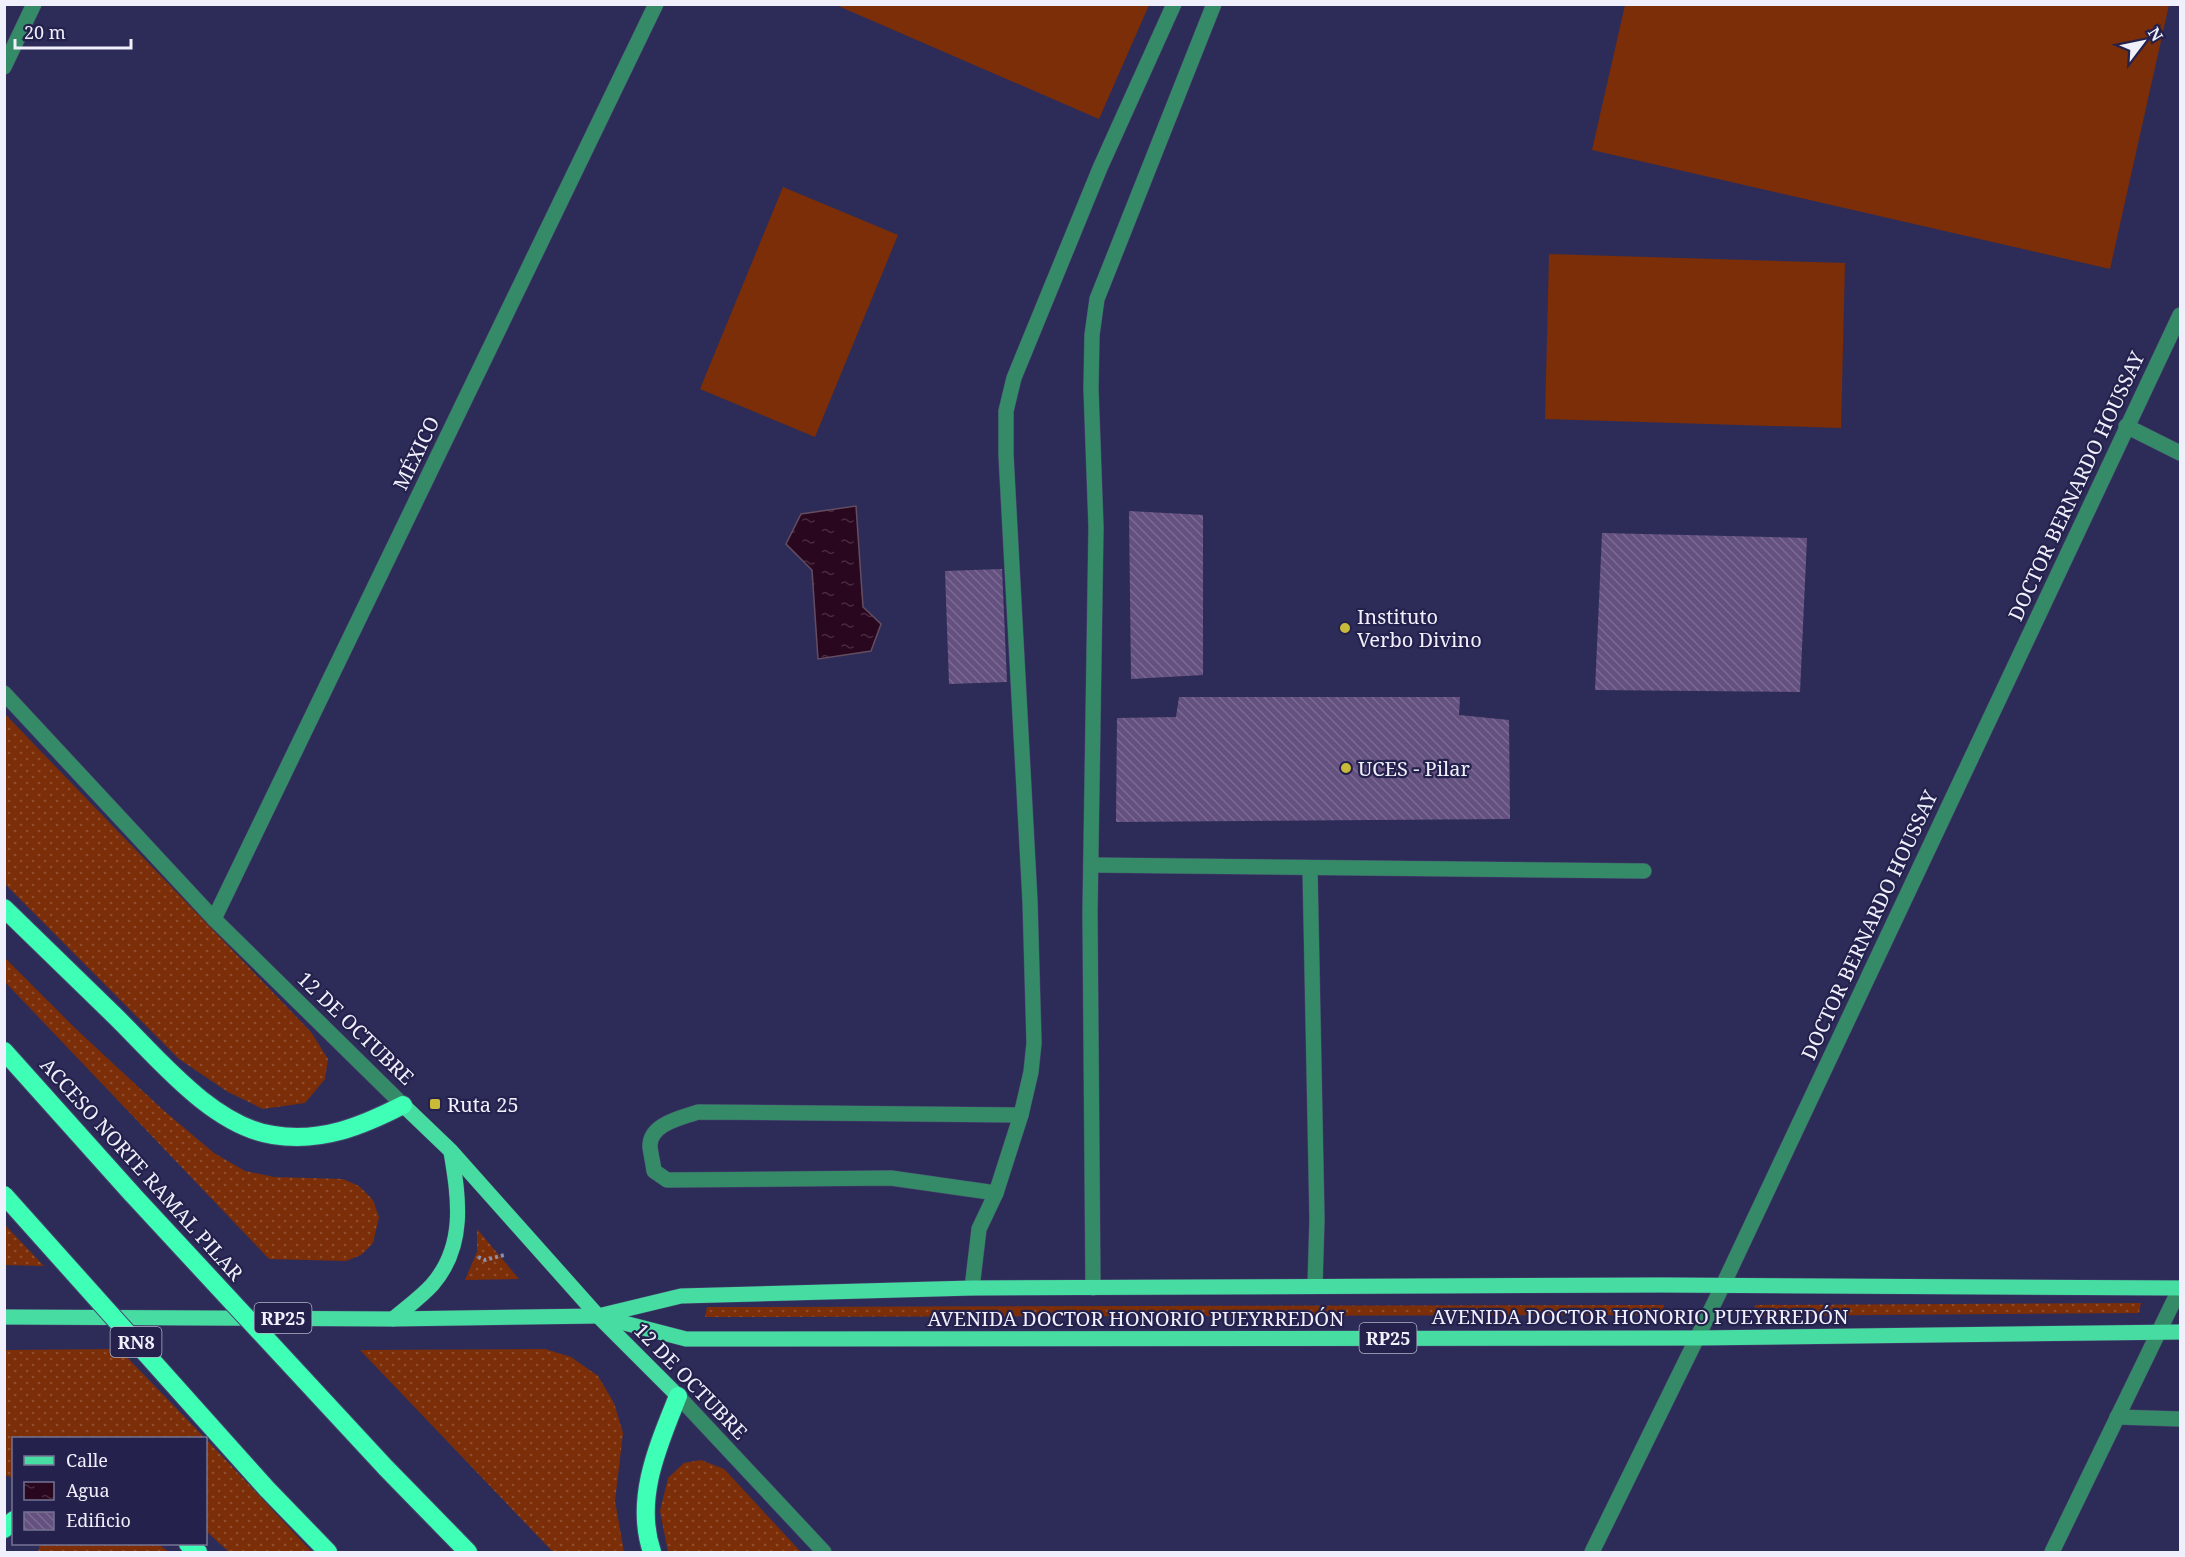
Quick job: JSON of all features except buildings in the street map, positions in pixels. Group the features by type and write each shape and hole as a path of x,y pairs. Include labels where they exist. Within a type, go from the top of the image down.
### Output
{"highway":[{"path":"4,908 184,1083 227,1118 252,1130 272,1135 298,1137 346,1131 404,1105"},
{"name":"ACCESO NORTE RAMAL PILAR","path":"4,1052 386,1468 468,1552"},
{"name":"RN8","path":"4,1195 267,1489 328,1552"},
{"path":"652,1552 646,1520 645,1497 658,1449 678,1396"}],"main road":[{"name":"12 DE OCTUBRE","path":"404,1105 451,1151 598,1316 678,1396"},
{"path":"393,1318 431,1286 452,1251 456,1238 459,1204 451,1151"},
{"name":"AVENIDA DOCTOR HONORIO PUEYRREDÓN","path":"4,1317 598,1316 681,1296 972,1288 1723,1285 2181,1288"},
{"name":"AVENIDA DOCTOR HONORIO PUEYRREDÓN","path":"598,1316 686,1339 1697,1338 2181,1332"}],"street":[{"path":"4,67 34,4"},
{"name":"MÉXICO","path":"214,919 656,4"},
{"path":"972,1288 979,1229 996,1193 1021,1115 1031,1072 1034,1043 1030,902 1006,455 1006,411 1018,367 1100,168 1174,4"},
{"path":"1093,1288 1091,866 1096,527 1091,389 1092,335 1097,299 1214,4"},
{"name":"DOCTOR BERNARDO HOUSSAY","path":"1592,1552 1723,1285 2126,426 2181,315"},
{"path":"2126,426 2181,453"},
{"name":"12 DE OCTUBRE","path":"4,693 214,919 404,1105"},
{"path":"1091,866 1644,871"},
{"path":"1310,868 1317,1219 1315,1286"},
{"path":"996,1193 891,1178 667,1180 654,1171 650,1144 654,1132 671,1121 698,1112 1021,1115"},
{"path":"2052,1552 2181,1288"},
{"name":"12 DE OCTUBRE","path":"678,1396 824,1552"},
{"path":"2117,1417 2181,1419"}],"path":[{"path":"471,1255 485,1260 504,1255"}],"shaded area":[{"path":"836,5 1149,5 1099,119"},
{"path":"1625,5 2169,5 2110,269 1592,150"},
{"path":"783,187 898,235 815,437 700,389"},
{"path":"1549,254 1845,263 1841,428 1545,419"},
{"path":"4,713 311,1032 328,1059 325,1079 305,1103 263,1109 228,1092 179,1059 5,884"},
{"path":"5,958 75,1028 163,1110 214,1153 245,1171 274,1177 343,1179 359,1186 373,1200 379,1217 373,1243 361,1255 346,1261 269,1259 5,982"},
{"path":"5,1225 44,1266 5,1265"},
{"path":"477,1229 519,1279 465,1280 477,1252"},
{"path":"2141,1303 2139,1313 1753,1316 1755,1305"},
{"path":"1664,1305 1662,1315 705,1317 707,1307"},
{"path":"119,1349 204,1437 12,1437 12,1478 5,1475 5,1350"},
{"path":"545,1349 571,1357 598,1376 614,1403 623,1433 615,1501 624,1552 553,1552 360,1350"},
{"path":"207,1440 312,1552 229,1552 207,1532"},
{"path":"701,1460 724,1469 801,1552 668,1552 660,1511 668,1478 684,1463"},
{"path":"40,1545 159,1545 169,1552 38,1552"}],"water":[{"path":"856,506 863,607 881,624 871,651 818,659 812,570 786,544 801,514"}],"place":[{"name":"Instituto Verbo Divino","path":"1345,628"},
{"name":"UCES - Pilar","path":"1346,768"},
{"name":"Ruta 25","path":"435,1104"}]}
